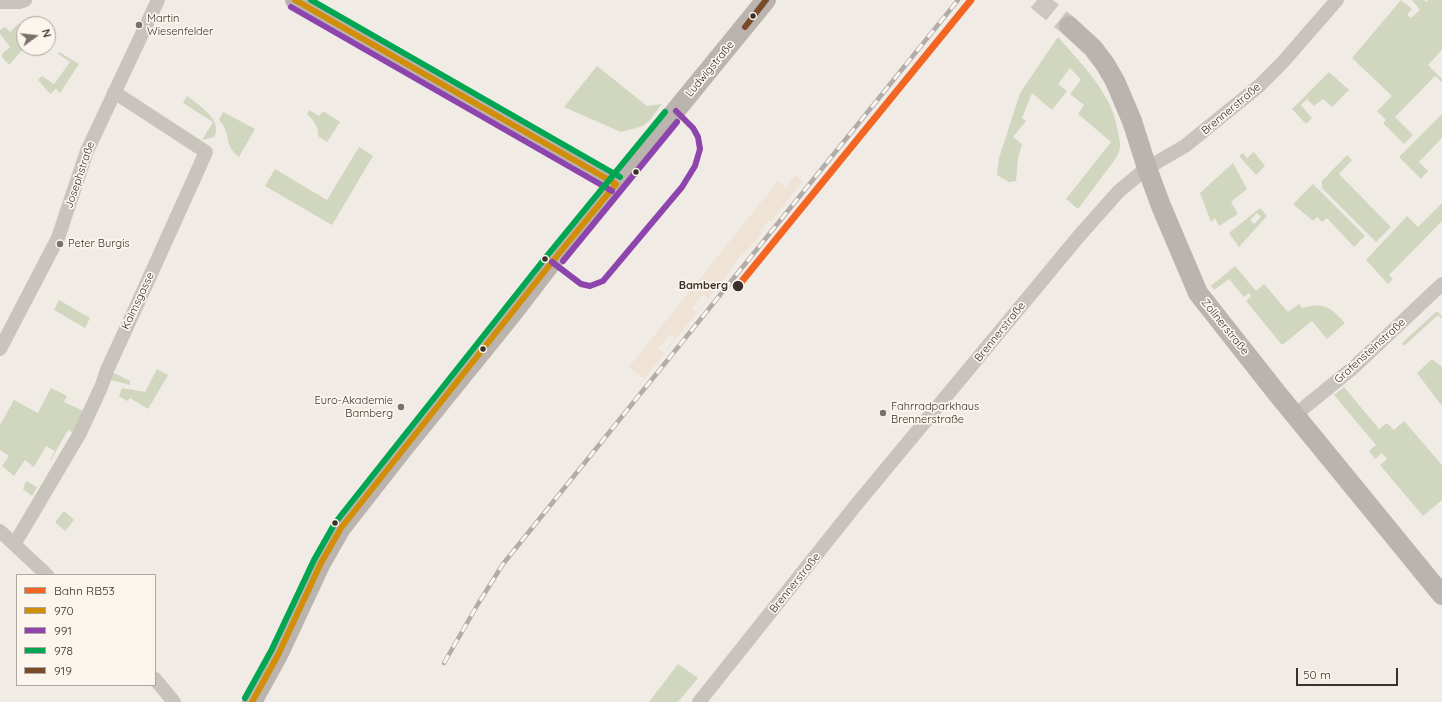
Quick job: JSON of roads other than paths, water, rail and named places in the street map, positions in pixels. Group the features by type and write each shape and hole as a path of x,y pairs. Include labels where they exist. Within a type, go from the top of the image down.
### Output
{"street":[{"path":"4,2 25,0"},
{"name":"Josephstraße","path":"0,348 58,238 87,150 158,0"},
{"path":"295,0 371,45 616,184"},
{"name":"Ludwigstraße","path":"252,702 278,655 321,563 341,528 552,262 766,0"},
{"name":"Brennerstraße","path":"699,702 856,505 1074,241 1119,191 1147,168 1185,146 1259,86 1282,63 1338,0"},
{"name":"Zollnerstraße","path":"1069,26 1093,48 1115,81 1132,121 1160,206 1198,293 1295,415 1442,595"},
{"name":"Kaimsgasse","path":"14,544 80,433 206,152 114,92"},
{"name":"Grafensteinstraße","path":"1295,415 1354,368 1442,284"},
{"path":"0,531 46,574"},
{"path":"156,680 174,702"}],"tunnel":[{"path":"1037,0 1069,26"}],"railway":[{"path":"444,663 503,564 958,0"}],"rail line":[{"name":"RB53","path":"738,286 971,0"}],"place":[{"name":"Martin Wiesenfelder","path":"139,25"},
{"name":"Peter Burgis","path":"60,244"},
{"name":"Bamberg","path":"738,286"},
{"name":"Euro-Akademie Bamberg","path":"401,407"},
{"name":"Fahrradparkhaus Brennerstraße","path":"883,413"}]}
